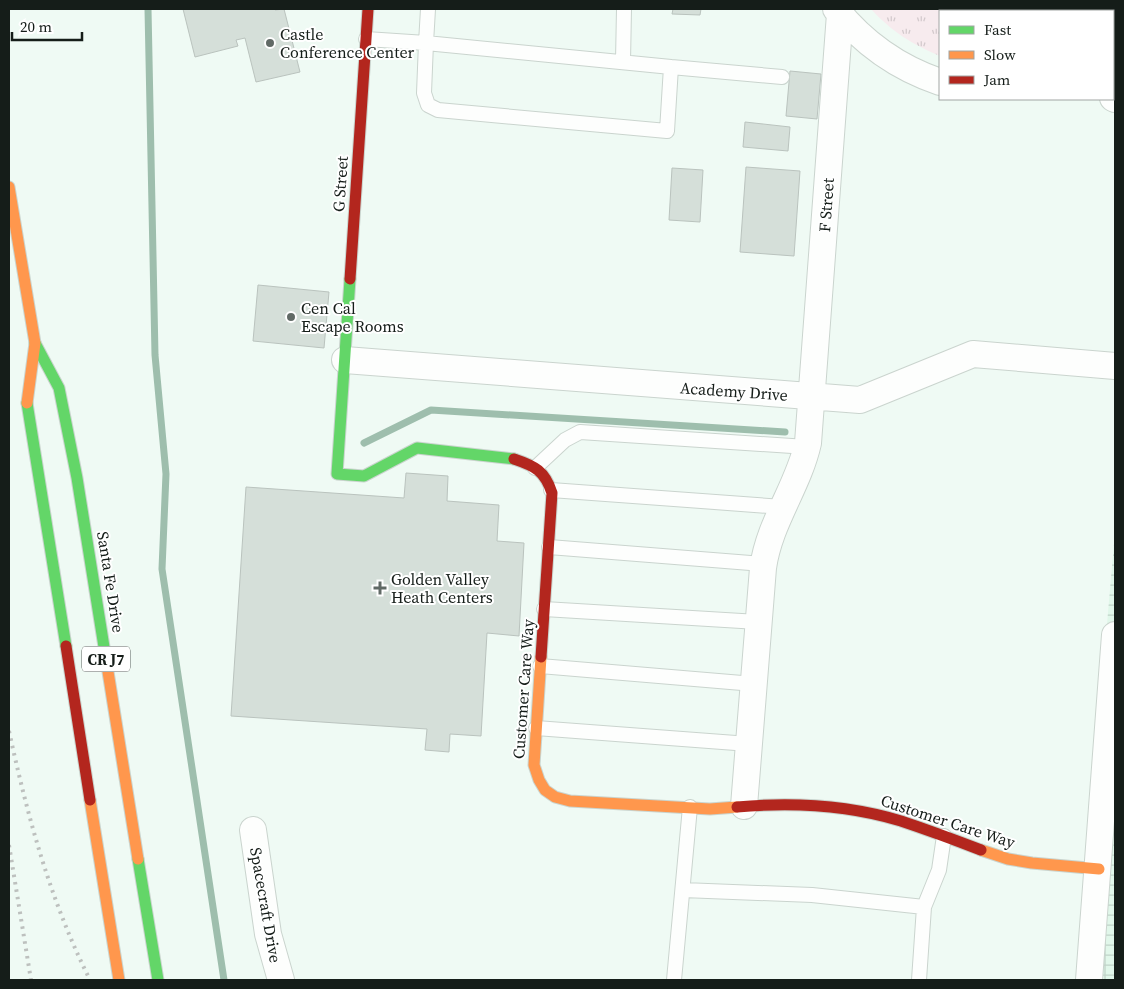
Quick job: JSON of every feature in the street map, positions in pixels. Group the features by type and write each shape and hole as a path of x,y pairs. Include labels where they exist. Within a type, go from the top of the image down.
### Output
{"street":[{"name":"G Street","path":"345,360 368,9"},
{"path":"838,12 865,40 888,57 910,70 939,82"},
{"name":"F Street","path":"744,806 763,564 766,550 802,465 807,446 838,12"},
{"name":"Santa Fe Drive","path":"9,187 35,343 26,399 119,980"},
{"name":"Santa Fe Drive","path":"35,343 59,388 74,460 158,980"},
{"name":"Academy Drive","path":"345,360 860,400 973,354 1115,366"},
{"path":"345,360 337,474 364,476 417,448 514,459 535,468 548,481 551,490"},
{"name":"Customer Care Way","path":"551,490 534,765 538,781 545,791 557,799 690,808 710,809 798,804 838,808 867,812 900,821 1008,859 1032,863 1104,860"},
{"path":"1089,980 1104,860 1115,635"},
{"name":"Spacecraft Drive","path":"253,830 268,934 281,980"}],"lane":[{"path":"428,9 424,93 428,105 438,110 667,131 671,67"},
{"path":"623,61 624,9"},
{"path":"366,39 782,77"},
{"path":"535,468 565,440 580,432 807,446"},
{"path":"551,490 783,507"},
{"path":"549,546 763,564"},
{"path":"544,609 758,622"},
{"path":"540,666 754,684"},
{"path":"536,728 749,744"},
{"path":"674,980 690,808"},
{"path":"919,980 924,907 939,870 944,836"},
{"path":"683,890 812,896 924,907"}],"shaded area":[{"path":"1115,532 1115,980 1076,980"}],"green space":[{"path":"871,9 1115,9 1115,70 1114,10 939,10 939,56 903,37"}],"building":[{"name":"Castle Conference Center","path":"183,9 284,9 300,72 256,82 245,38 236,40 238,46 195,57"},
{"path":"673,9 701,9 700,15 672,14"},
{"path":"790,71 821,74 817,119 786,116"},
{"path":"745,122 790,127 788,151 743,147"},
{"path":"746,167 800,171 794,256 740,252"},
{"path":"672,168 703,170 700,222 669,220"},
{"name":"Cen Cal Escape Rooms","path":"258,285 329,292 324,348 253,341"},
{"name":"Golden Valley Heath Centers","path":"406,473 448,476 447,501 499,505 497,541 524,543 519,636 487,633 481,736 450,734 449,752 425,750 427,729 231,716 246,487 404,498"}],"waterway":[{"path":"148,9 155,355 166,474 162,569 224,980"},
{"path":"364,443 431,410 785,432"}],"railway":[{"path":"9,731 32,827 52,889 63,920 90,980"},
{"path":"9,845 31,980"}],"traffic: fast":[{"path":"350,279 337,474 364,476 417,448 514,459"},
{"path":"35,343 59,388 77,478 105,653"},
{"path":"27,403 66,646"},
{"path":"138,859 158,980"}],"traffic: slow":[{"path":"9,187 35,343 27,403"},
{"path":"105,653 138,859"},
{"path":"541,657 534,765 545,790 555,797 570,801 710,809 737,807"},
{"path":"90,800 119,980"},
{"path":"981,850 1008,859 1032,863 1099,869"}],"traffic: jam":[{"path":"350,279 368,9"},
{"path":"514,459 538,470 546,479 552,493 541,657"},
{"path":"66,646 90,800"},
{"path":"737,807 799,805 861,811 901,821 981,850"}],"place":[{"name":"Castle Conference Center","path":"270,43"},
{"name":"Cen Cal Escape Rooms","path":"291,317"},
{"name":"Golden Valley Heath Centers","path":"380,588"}]}
